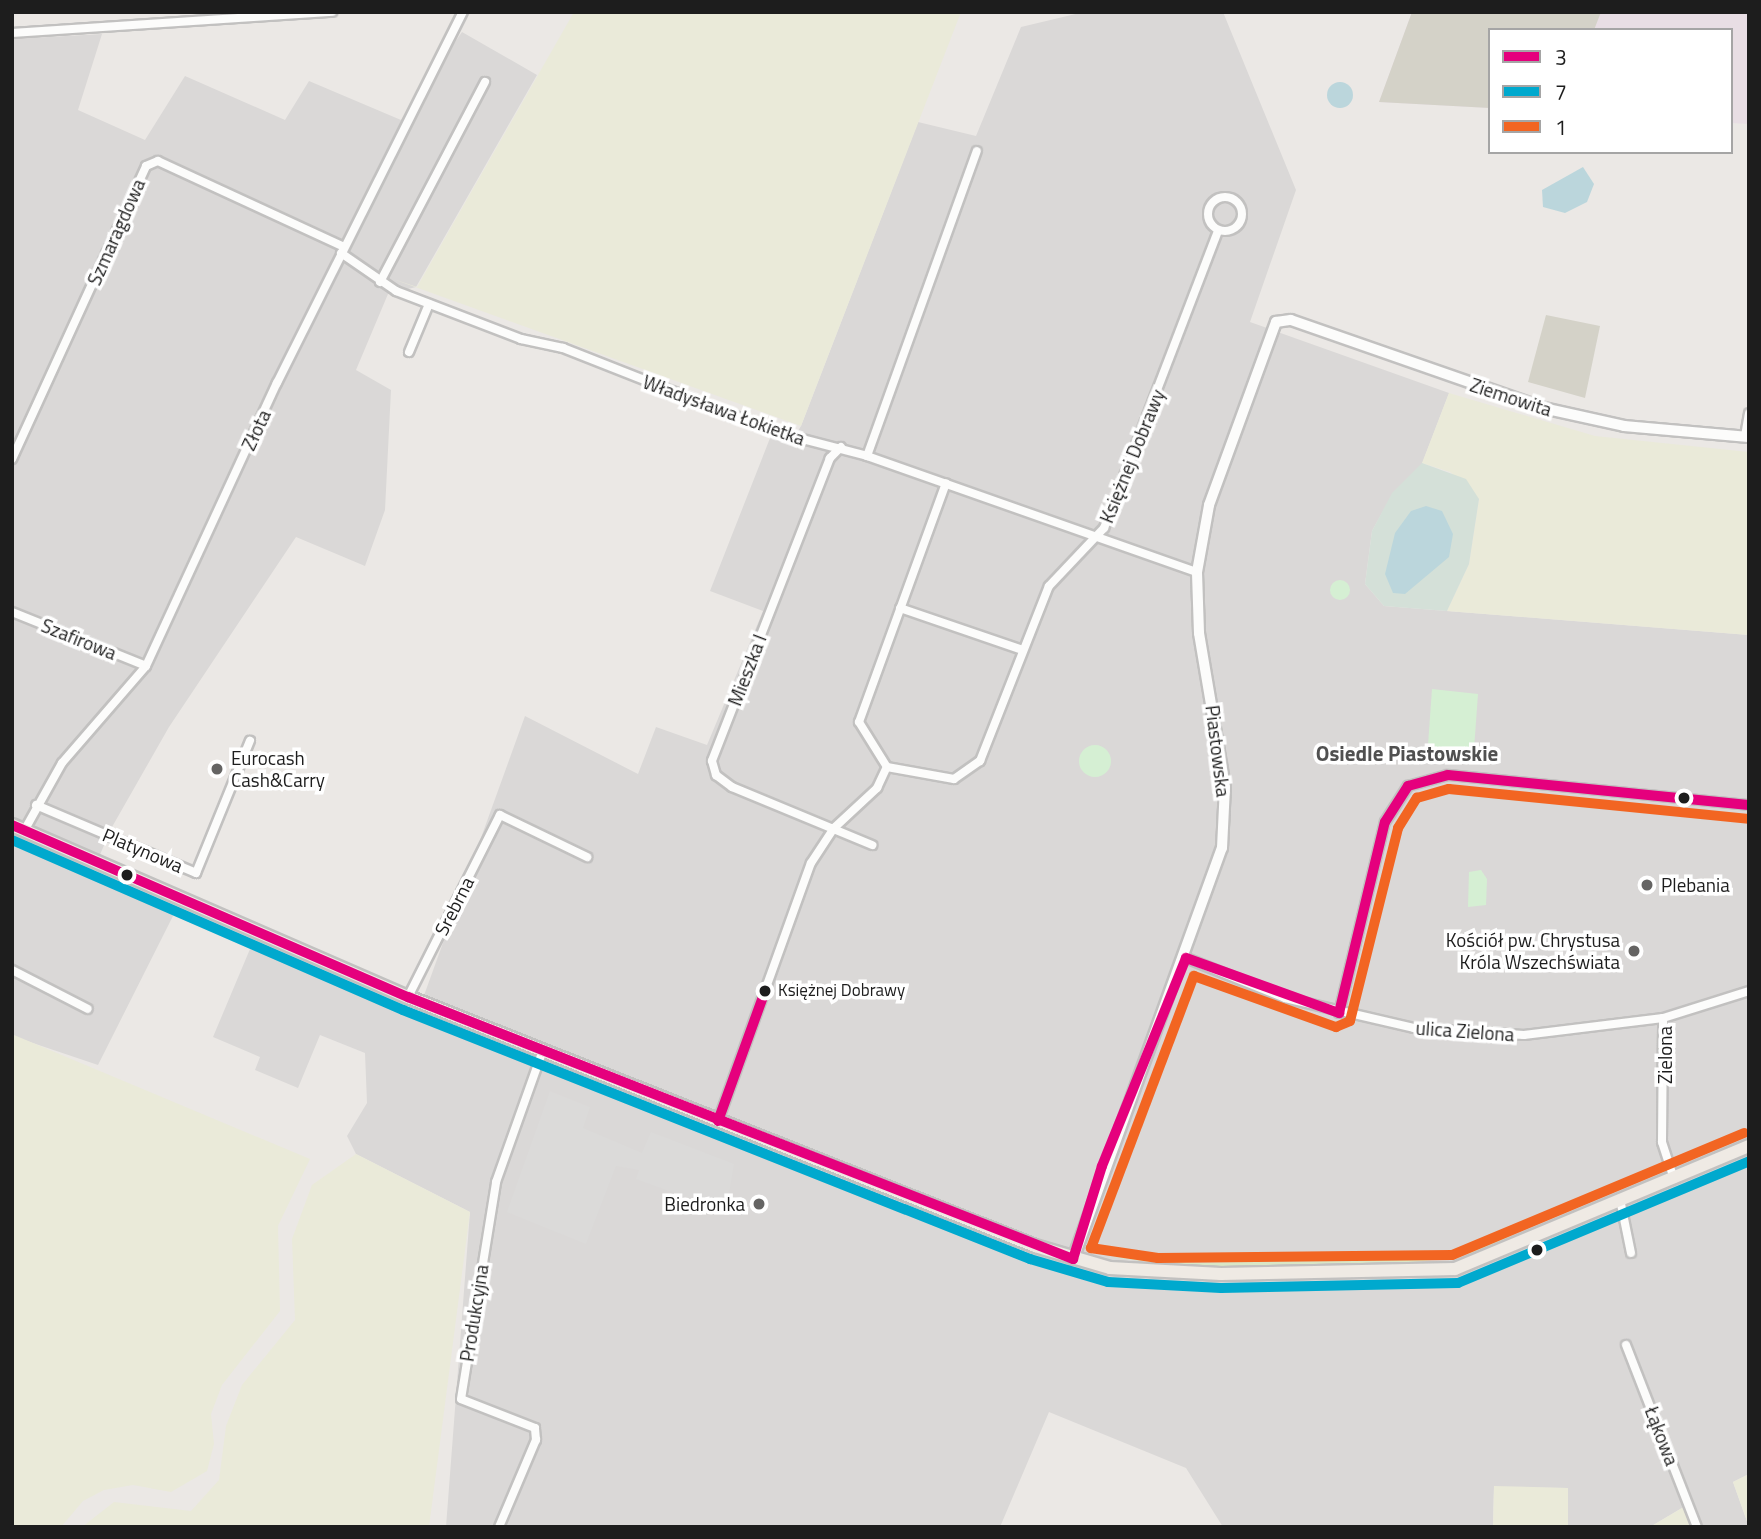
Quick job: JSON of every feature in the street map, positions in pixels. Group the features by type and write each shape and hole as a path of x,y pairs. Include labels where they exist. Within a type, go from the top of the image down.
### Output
{"main road":[{"path":"18,828 408,997 1073,1259 1157,1272 1431,1272 1497,1256 1749,1146"}],"street":[{"path":"12,33 332,12"},
{"name":"Złota","path":"18,828 62,763 146,666 342,250 463,12"},
{"path":"380,282 485,82"},
{"path":"867,456 977,151"},
{"name":"Szmaragdowa","path":"12,458 146,166 158,161 342,250"},
{"name":"Księżnej Dobrawy","path":"887,767 954,779 974,770 1049,586 1098,536 1217,233 1233,227 1240,204 1232,195 1216,201 1210,223 1217,233"},
{"name":"Władysława Łokietka","path":"342,250 380,282 429,304 779,433 841,447 1197,572"},
{"path":"410,352 429,304"},
{"name":"Ziemowita","path":"1282,318 1543,408 1644,428 1747,437"},
{"name":"Piastowska","path":"1073,1259 1102,1166 1208,898 1225,819 1197,572 1225,454 1271,330 1282,318"},
{"path":"1747,437 1749,412"},
{"name":"Mieszka I","path":"834,828 732,787 716,775 712,761 830,458 841,447"},
{"path":"718,1121 811,863 834,828 877,788 887,767 859,722 946,483"},
{"path":"900,608 1023,650"},
{"name":"Szafirowa","path":"12,612 146,666"},
{"name":"Platynowa","path":"36,805 196,873 250,741"},
{"path":"1339,1013 1385,822 1408,786 1448,775 1749,805"},
{"name":"Srebrna","path":"408,997 500,816 587,856"},
{"path":"834,828 872,845"},
{"name":"ulica Zielona","path":"1186,957 1339,1013 1474,1034 1591,1029 1664,1018"},
{"path":"12,970 88,1009"},
{"name":"Zielona","path":"1674,1179 1662,1142 1664,1018 1749,991"},
{"name":"Produkcyjna","path":"499,1527 536,1440 535,1428 461,1399 496,1181 543,1050"},
{"path":"1621,1204 1631,1253"},
{"name":"Łąkowa","path":"1626,1345 1697,1527"}],"shaded area":[{"path":"1084,12 1223,12 1296,190 1250,322 1449,393 1422,464 1393,493 1372,531 1365,584 1384,606 1749,635 1749,1474 1733,1482 1749,1527 1696,1527 1687,1505 1650,1527 1568,1527 1568,1488 1494,1487 1493,1527 1223,1527 1186,1468 1049,1412 1000,1527 446,1527 470,1212 356,1154 347,1136 367,1103 365,1053 320,1035 298,1088 255,1070 260,1057 213,1037 250,949 418,1012 525,716 638,774 656,727 707,745 763,611 710,591 772,433 792,441 801,426 918,122 976,136 1021,27"},
{"path":"1412,12 1749,12 1749,124 1733,123 1733,28 1488,28 1488,108 1379,102"},
{"path":"1412,12 1601,12 1595,28 1488,28 1488,108 1379,102"},
{"path":"462,32 537,75 416,287 388,294 356,370 391,390 385,510 365,566 296,537 169,727 112,827 92,873 174,914 98,1065 12,1036 12,39 102,34 78,110 145,140 185,76 285,120 309,81 401,120"},
{"path":"1546,315 1600,326 1585,398 1528,382"},
{"path":"1422,463 1466,479 1479,499 1469,564 1447,611 1384,606 1365,584 1372,531 1392,493"},
{"path":"550,1091 590,1107 583,1128 642,1153 651,1132 734,1164 729,1194 694,1210 691,1199 636,1179 639,1170 616,1166 586,1244 507,1212"}],"green space":[{"path":"574,12 961,12 801,426 393,279 417,287"},
{"path":"1449,393 1595,436 1749,452 1749,635 1447,611 1469,564 1479,499 1450,472 1422,463"},
{"path":"1340,580 1347,583 1350,590 1347,597 1340,600 1333,597 1330,590 1333,583"},
{"path":"1432,689 1478,694 1473,763 1427,759"},
{"path":"1095,745 1106,750 1111,761 1106,772 1095,777 1084,772 1079,761 1084,750"},
{"path":"1481,870 1487,879 1486,905 1468,907 1469,872"},
{"path":"14,1035 310,1159 278,1226 280,1311 222,1385 211,1414 214,1444 207,1471 171,1492 133,1485 104,1490 83,1501 61,1527 12,1527"},
{"path":"356,1154 470,1212 429,1527 82,1527 114,1502 191,1511 219,1480 226,1426 242,1385 295,1320 292,1239 312,1185"},
{"path":"1515,1235 1469,1254 1412,1263 1195,1267 1107,1257 1190,1263 1375,1259 1451,1253"},
{"path":"1749,1474 1749,1527 1733,1482"},
{"path":"1494,1486 1568,1488 1568,1527 1493,1527"},
{"path":"1687,1505 1696,1527 1650,1527"}],"water":[{"path":"1340,82 1349,86 1353,95 1349,104 1340,108 1331,104 1327,95 1331,86"},
{"path":"1583,167 1594,184 1587,202 1565,213 1543,207 1542,190"},
{"path":"1426,506 1442,511 1453,534 1449,557 1405,594 1393,593 1385,574 1395,533 1411,511"}],"transit line":[{"name":"3","path":"1339,1013 1385,822 1408,786 1448,775 1749,805"},
{"name":"1","path":"1744,1133 1452,1255 1158,1258 1091,1248 1194,976 1336,1027 1350,1021 1398,828 1417,798 1449,789 1748,819"},
{"name":"3","path":"12,825 408,997 1073,1259"},
{"name":"7","path":"12,840 403,1010 1030,1259 1108,1282 1221,1288 1458,1283 1749,1161"},
{"name":"3","path":"1186,958 1339,1013"},
{"name":"3","path":"1073,1259 1102,1166 1186,958"},
{"name":"3","path":"718,1121 765,991"}],"place":[{"name":"Eurocash Cash&Carry","path":"217,769"},
{"name":"Plebania","path":"1647,885"},
{"name":"Kościół pw. Chrystusa Króla Wszechświata","path":"1634,951"},
{"name":"Księżnej Dobrawy","path":"765,991"},
{"name":"Biedronka","path":"759,1204"}],"district":[{"name":"Osiedle Piastowskie","path":"1407,753"}]}
